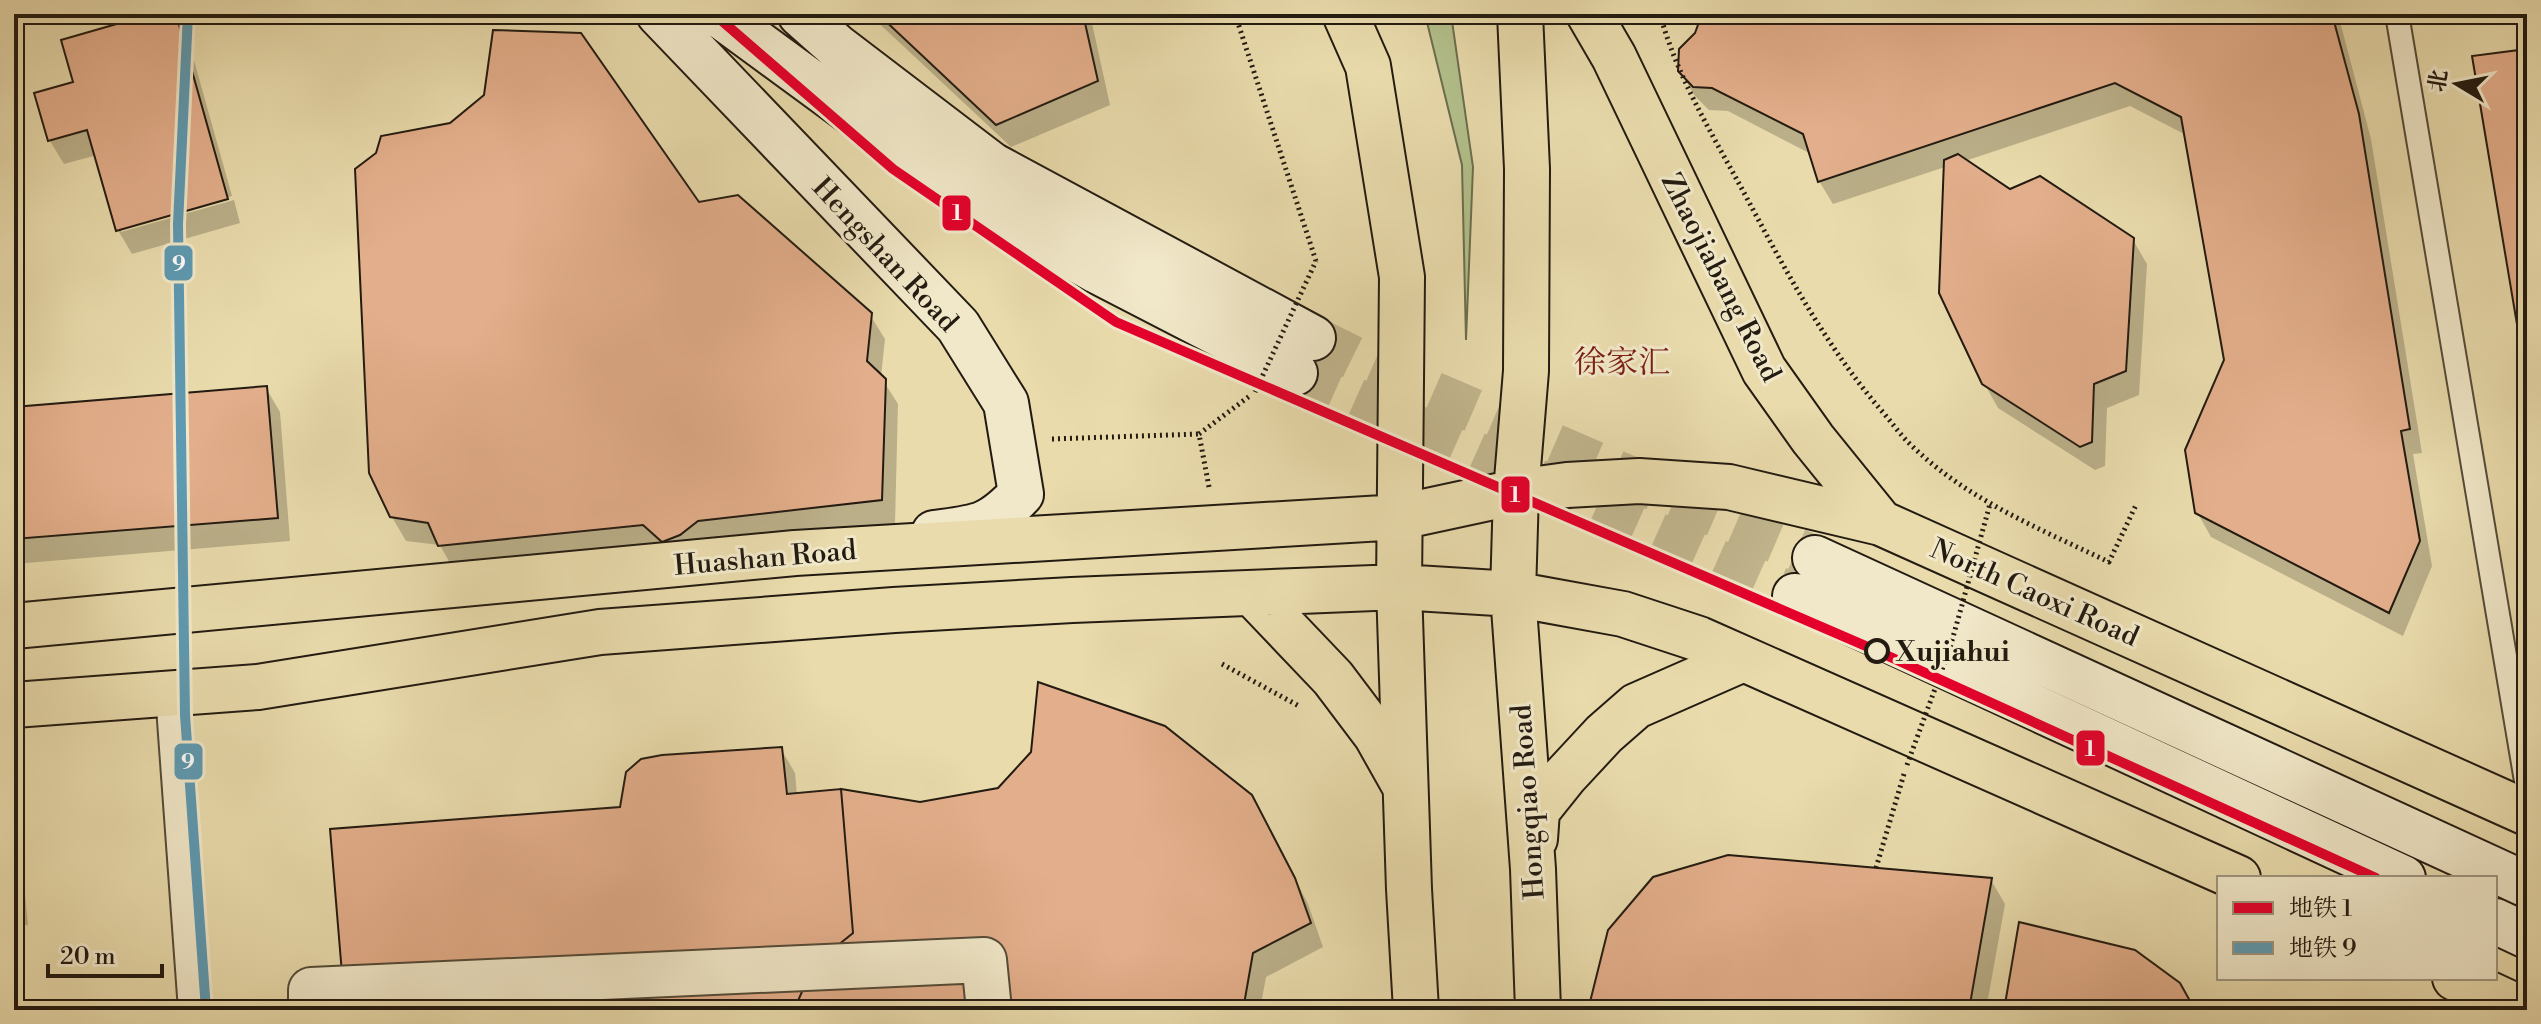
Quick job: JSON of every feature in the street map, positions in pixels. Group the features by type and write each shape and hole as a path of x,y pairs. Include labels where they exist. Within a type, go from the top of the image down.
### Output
{"main road":[{"name":"Hengshan Road","path":"659,14 958,326 1006,403 1021,494 1004,512 979,527 795,553"},
{"path":"718,14 973,201 1097,271 1304,356 992,165 836,46 800,14"},
{"path":"1345,14 1368,66 1402,277 1399,587 1416,1010"},
{"path":"1513,594 1516,492 1526,371 1527,169 1520,14"},
{"name":"Zhaojiabang Road","path":"1589,14 1614,57 1764,370 1813,439 1881,523"},
{"name":"North Caoxi Road","path":"1516,492 1567,485 1639,481 1729,487 1881,523 2527,813"},
{"name":"Huashan Road","path":"14,626 795,553 1400,517 1516,492"},
{"path":"2399,876 1805,577 2527,885"},
{"path":"14,705 258,687 600,632 909,609 1399,587 1513,594 1623,614 1699,639 2233,876"},
{"path":"1253,594 1333,678 1376,735 1406,788"},
{"name":"Hongqiao Road","path":"1513,594 1533,869 1538,1010"},
{"path":"1533,869 1537,811 1604,734 1636,706 1743,659"},
{"path":"2497,922 2527,936"},
{"path":"311,1010 311,990 984,960 989,1010"},
{"path":"2459,980 2524,1010"}],"lane":[{"path":"2397,14 2527,787"},
{"path":"167,693 190,1010"}],"path":[{"path":"1011,440 1199,434 1255,392 1316,261 1235,14"},
{"path":"1660,14 1669,48 1691,95 1813,318 1855,379 1911,445 1971,494 2109,562 2136,505"},
{"path":"1199,434 1217,529"},
{"path":"1876,868 1907,765 1950,648 1990,504"},
{"path":"1222,664 1307,710"}],"green space":[{"path":"1425,14 1451,14 1473,167 1466,340 1462,165"}],"building":[{"path":"125,14 176,14 228,199 116,231 87,130 48,141 34,93 73,82 61,40 127,21"},
{"path":"878,14 1083,14 1098,81 996,125"},
{"path":"1702,14 2332,14 2359,114 2410,429 2401,431 2420,541 2389,613 2195,513 2185,450 2224,360 2181,117 2115,83 1818,182 1803,134 1712,88 1693,87 1678,71 1679,49 1695,33"},
{"path":"493,30 581,33 699,202 738,195 872,313 867,361 886,379 882,500 698,521 680,535 662,542 643,525 438,546 428,523 390,517 369,473 355,169 376,153 381,136 450,123 484,95"},
{"path":"2527,49 2527,384 2472,56"},
{"path":"1958,154 2010,189 2040,176 2134,238 2126,371 2094,384 2092,442 2080,447 1982,384 1939,293 1944,160"},
{"path":"267,386 278,518 14,539 14,407"},
{"path":"1038,682 1165,726 1252,795 1295,878 1311,923 1253,953 1243,1010 794,1010 804,987 837,946 853,933 841,789 920,802 998,788 1031,752"},
{"path":"782,747 787,794 841,789 853,933 837,946 804,987 794,1010 345,1010 330,829 620,807 626,772 641,759"},
{"path":"1728,855 1992,878 1969,1010 1588,1010 1608,930 1653,877"},
{"path":"2019,922 2135,950 2180,983 2195,1010 2004,1010"},
{"path":"2398,1000 2430,1010 2395,1010"}],"tunnel":[{"path":"1313,338 1370,366 1815,558"},
{"path":"1295,373 1795,596"}],"metro line":[{"name":"9","path":"188,14 178,224 185,715 206,1010"},
{"name":"1","path":"714,14 893,169 1116,322 1875,650 2372,876"}],"place":[{"name":"Xujiahui","path":"1877,651"}],"district":[{"name":"徐家汇","path":"1622,362"}]}
